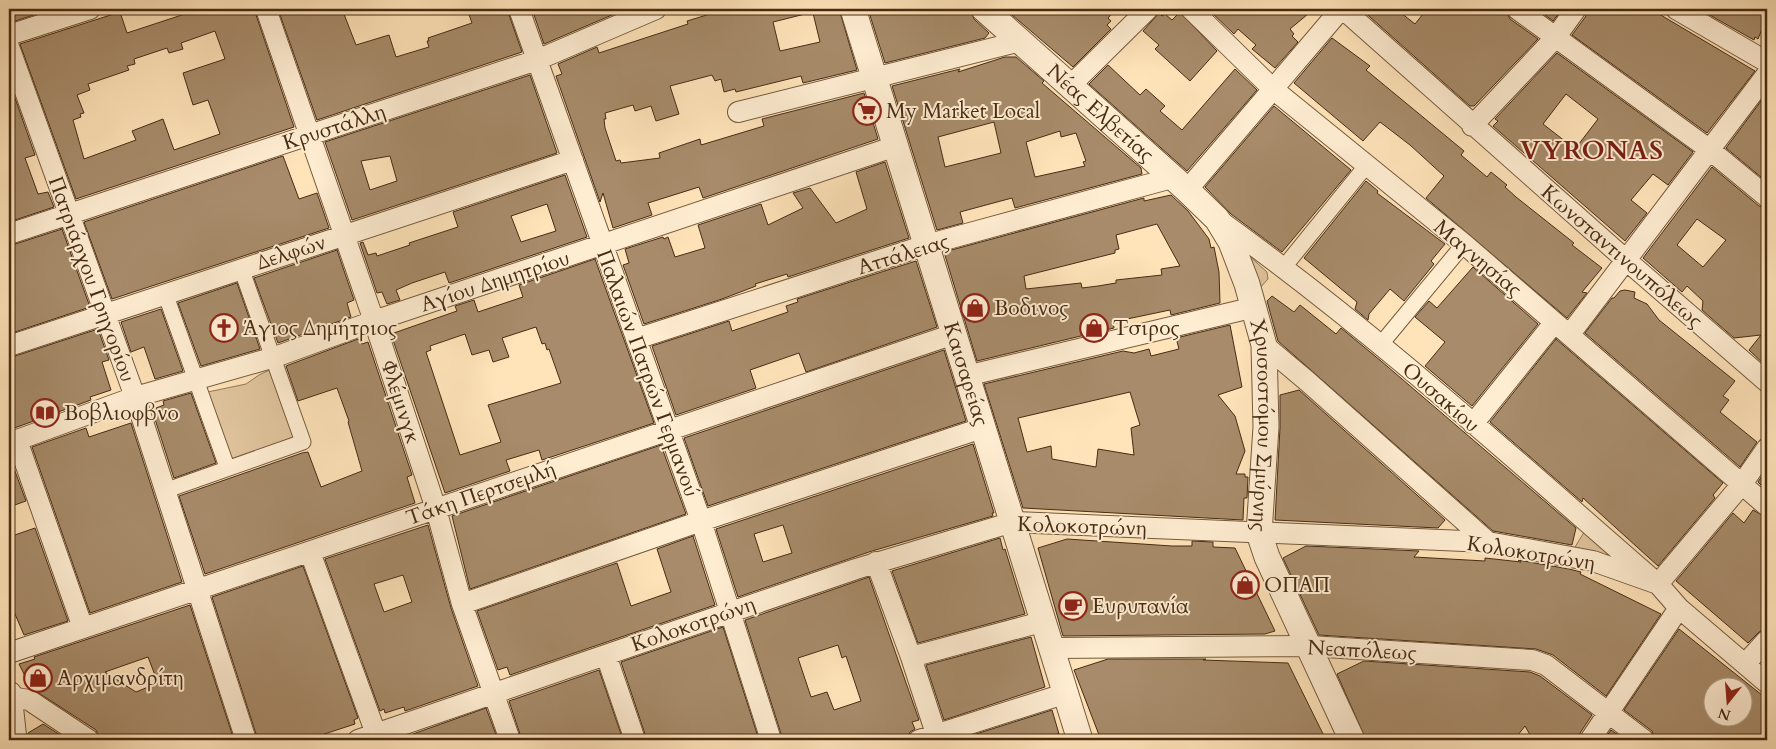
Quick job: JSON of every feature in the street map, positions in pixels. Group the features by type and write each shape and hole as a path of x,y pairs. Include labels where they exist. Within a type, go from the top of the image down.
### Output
{"street":[{"path":"9,35 90,9"},
{"name":"Φλέμινγκ","path":"266,9 308,136 374,321 436,509 462,604 510,740"},
{"name":"Παλαιών Πατρών Γερμανού","path":"519,9 700,521 771,740"},
{"name":"Κρυστάλλη","path":"9,234 537,60 656,9"},
{"name":"Καισαρείας","path":"853,9 876,77 982,428 1045,621 1080,740"},
{"name":"Νέας Ελβετίας","path":"984,9 1072,85 1217,219"},
{"path":"1072,85 1148,9"},
{"name":"Μαγνησίας","path":"1190,9 1273,89 1464,244 1767,506"},
{"path":"1180,184 1273,89 1342,9"},
{"name":"Κωνσταντινουπόλεως","path":"1342,9 1472,126 1767,381"},
{"path":"1517,9 1710,150 1767,197"},
{"path":"1472,126 1555,38 1576,9"},
{"path":"1678,9 1767,62"},
{"path":"738,112 1021,41"},
{"name":"Πατριάρχου Γρηγορίου","path":"9,47 167,490 246,740"},
{"path":"1473,424 1626,260 1767,74"},
{"name":"Αγίου Δημητρίου","path":"13,442 135,397 275,357 374,321 603,246 896,146"},
{"name":"Δελφών","path":"9,346 573,160"},
{"path":"1284,267 1366,166"},
{"name":"Αττάλειας","path":"636,339 926,246 1180,184"},
{"name":"Ουσακίου","path":"1217,219 1284,267 1381,344 1658,584"},
{"name":"Χρυσοστόμου Σμύρνης","path":"1217,219 1231,242 1255,307 1264,345 1266,426 1258,533 1267,557 1310,646 1352,740"},
{"path":"1381,344 1464,244"},
{"path":"167,490 227,467 303,442 275,357 241,268"},
{"path":"165,293 194,379 227,467"},
{"path":"966,376 1255,307"},
{"name":"Τάκη Περτσεμλή","path":"9,653 954,334"},
{"path":"1264,345 1307,380 1488,542"},
{"path":"462,604 700,521 982,428"},
{"path":"13,442 83,628"},
{"path":"1767,448 1742,484 1658,584 1679,608 1767,683"},
{"name":"Κολοκοτρώνη","path":"367,737 494,695 876,562 1012,522 1488,542 1593,562 1658,584"},
{"path":"310,552 367,737"},
{"path":"876,562 911,657 931,738 1066,693"},
{"path":"1590,740 1679,608"},
{"path":"911,657 1045,621"},
{"path":"1745,664 1767,640"},
{"name":"Νεαπόλεως","path":"1053,648 1310,646 1532,660 1546,665 1644,740"},
{"path":"606,655 635,740"},
{"path":"14,740 9,695 29,700 89,740"}],"shaded area":[{"path":"1246,253 1267,272 1268,279 1259,289"},
{"path":"276,367 299,439 229,463 203,393 246,384"},
{"path":"1588,526 1628,562 1575,547"}],"building":[{"path":"9,9 42,9 43,12 9,23"},
{"path":"200,9 254,9 294,127 76,199 20,44 120,12 127,33","holes":["215,31 225,59 183,73 193,105 208,100 220,134 174,150 163,119 132,131 136,140 84,159 73,120 81,117 80,114 84,113 77,95 90,90 88,84 129,70 127,66 135,64 134,59 167,48 169,53 183,49 181,43"]},
{"path":"278,9 342,9 356,45 389,35 396,57 429,47 428,38 472,23 467,9 507,9 522,52 317,120"},
{"path":"532,9 626,9 544,44"},
{"path":"709,9 804,9 805,14 773,22 780,51 820,42 812,9 839,9 857,70 803,83 801,76 736,92 735,89 724,92 721,79 715,81 712,75 670,86 679,114 656,121 651,106 635,111 633,105 605,113 605,128 616,161 620,160 621,163 660,158 659,153 700,139 701,145 764,126 762,119 864,93 878,139 703,198 699,187 648,203 652,215 613,228 603,193 600,202 556,76 562,74 558,64 597,47 599,53 688,24 687,21 710,14"},
{"path":"868,9 970,9 974,19 989,33 985,38 885,63"},
{"path":"1005,9 1039,9 1047,15 1053,9 1116,9 1108,18 1111,21 1107,25 1111,29 1073,67"},
{"path":"1208,9 1314,9 1290,29 1294,34 1292,36 1298,42 1275,68 1252,49 1256,45 1238,29 1234,34"},
{"path":"1361,9 1396,9 1415,24 1427,9 1505,9 1510,19 1538,39 1474,106 1470,106"},
{"path":"1537,9 1562,9 1553,21"},
{"path":"1588,9 1647,9 1654,11 1755,71 1707,133 1572,35 1586,16"},
{"path":"1699,9 1755,9 1767,13 1767,17 1758,39 1755,37 1754,40"},
{"path":"1180,12 1217,51 1190,81 1155,49 1159,45 1143,31 1159,13 1162,16 1165,14 1172,20"},
{"path":"1332,38 1370,66 1366,70 1464,151 1461,155 1487,177 1491,172 1507,185 1505,187 1516,197 1602,268 1582,292 1587,293 1567,318 1426,198 1444,176 1410,145 1380,122 1363,141 1294,83"},
{"path":"1557,53 1693,152 1668,185 1653,174 1631,200 1647,213 1625,241 1493,126 1498,121 1495,119","holes":["1566,94 1598,119 1575,149 1543,124"]},
{"path":"1005,57 1016,57 1044,81 1042,83 1141,168 1142,174 1015,208 1012,198 960,212 963,223 937,230 892,86 960,69 958,72","holes":["994,122 1001,153 945,167 938,137","1060,131 1061,137 1076,133 1086,161 1083,162 1085,166 1035,177 1026,142"]},
{"path":"1108,65 1140,95 1146,89 1165,106 1160,111 1182,130 1235,69 1257,90 1187,171 1089,84"},
{"path":"530,75 557,153 352,220 325,142","holes":["390,156 397,181 370,190 361,161"]},
{"path":"9,81 35,155 25,158 38,194 48,192 54,207 9,222"},
{"path":"1767,93 1767,182 1726,148"},
{"path":"1274,106 1351,170 1282,252 1231,214 1205,187"},
{"path":"283,156 299,199 317,193 329,228 112,299 84,222"},
{"path":"885,162 909,238 788,277 787,274 755,284 756,286 722,299 644,324 623,265 629,263 625,249 663,237 664,239 668,237 675,257 705,248 698,225 761,204 768,225 803,208 793,193 810,188 836,223 867,209 856,172"},
{"path":"1712,167 1759,206 1767,209 1767,367 1749,350 1761,335 1734,338 1702,310 1703,301 1687,286 1682,292 1643,258","holes":["1697,219 1726,240 1703,267 1677,245"]},
{"path":"565,175 587,237 449,283 445,272 412,283 396,290 400,300 387,304 382,292 377,293 360,243 363,242 368,255 376,253 377,256 410,245 409,243 458,227 453,212","holes":["547,204 556,231 521,242 511,216"]},
{"path":"1366,181 1378,191 1377,193 1445,244 1431,261 1434,264 1404,301 1390,289 1369,314 1368,320 1355,309 1357,302 1304,258"},
{"path":"1171,195 1188,211 1209,239 1211,248 1214,247 1219,272 1220,303 1171,315 1170,310 1127,319 1127,322 1113,323 1114,328 977,361 944,252 1144,198 1144,201","holes":["1157,224 1180,266 1161,269 1162,275 1116,280 1116,283 1082,288 1081,283 1026,289 1024,276 1115,253 1115,250 1119,249 1116,235"]},
{"path":"62,229 90,307 9,334 9,246"},
{"path":"337,250 354,300 347,303 351,317 278,343 254,278"},
{"path":"595,259 654,423 542,460 539,450 506,460 510,471 445,493 391,334 457,311 455,306 474,300 478,312 523,297 519,285","holes":["536,327 542,344 545,343 547,350 549,349 561,383 488,405 501,442 460,455 426,352 431,350 430,346 465,334 472,355 489,350 493,362 509,357 502,338"]},
{"path":"916,261 937,327 806,372 799,353 750,370 756,388 676,415 652,346 729,321 732,331 788,312 786,306 798,302 797,299"},
{"path":"1473,267 1538,324 1472,406 1425,366 1445,342 1415,317 1429,301 1437,308"},
{"name":"Άγιος Δημήτριος","path":"237,283 260,349 201,366 178,303"},
{"path":"1620,291 1635,292 1634,298 1647,304 1659,320 1735,381 1723,396 1729,400 1720,412 1757,442 1740,467 1585,333 1612,298"},
{"path":"1272,296 1294,312 1300,305 1336,334 1341,328 1381,361 1576,528 1572,545 1493,531 1278,341 1267,301"},
{"path":"161,309 183,371 155,379 144,347 131,352 121,322"},
{"path":"1230,325 1242,387 1218,395 1235,416 1245,451 1236,474 1245,474 1245,477 1248,477 1247,498 1244,498 1243,520 1023,508 984,384 1123,351 1134,353 1149,349 1151,356 1179,349 1176,338","holes":["1130,392 1140,425 1131,428 1134,455 1098,449 1096,467 1052,459 1051,446 1027,452 1018,418"]},
{"path":"98,329 109,360 102,362 111,390 90,397 91,400 9,430 9,358"},
{"path":"358,339 362,344 368,342 412,475 407,477 415,503 205,574 179,496 308,452 321,487 362,471 349,421 337,388 298,401 286,366"},
{"path":"1556,339 1723,483 1713,495 1715,498 1658,566 1583,498 1582,502 1490,422"},
{"path":"944,350 966,421 708,506 684,438"},
{"path":"1299,390 1445,520 1438,528 1275,520 1280,395"},
{"path":"191,393 216,463 174,478 153,413 157,412 156,408 164,405 163,401"},
{"path":"131,423 182,582 90,613 32,447 86,428 89,437"},
{"path":"973,444 994,513 992,513 993,516 872,551 738,597 716,529","holes":["783,525 792,553 763,562 754,534"]},
{"path":"661,445 686,514 470,589 452,516"},
{"path":"9,455 26,501 9,507"},
{"path":"1767,468 1767,491 1758,482"},
{"path":"1753,510 1767,518 1767,628 1759,632 1748,643 1676,581 1733,513 1744,523"},
{"path":"428,525 451,608 478,686 405,711 404,707 385,713 384,709 380,711 325,559","holes":["403,575 412,602 384,612 374,584"]},
{"path":"35,528 68,621 24,635 9,600 9,537"},
{"path":"693,536 715,605 510,675 507,667 498,670 477,611 617,563 631,606 671,592 657,549"},
{"path":"1000,538 1025,614 918,643 892,571"},
{"path":"1067,539 1172,546 1192,546 1192,541 1213,542 1213,547 1235,548 1275,631 1265,634 1063,636 1038,548"},
{"path":"1306,546 1419,551 1414,557 1485,561 1485,558 1521,562 1518,560 1569,569 1581,572 1580,574 1661,614 1606,696 1553,655 1536,649 1319,635 1283,558"},
{"path":"303,566 358,718 354,720 355,724 306,740 258,740 212,597"},
{"path":"869,577 919,720 912,722 915,729 910,732 907,740 783,740 745,620","holes":["838,645 842,658 846,656 861,701 834,710 827,692 811,697 798,658"]},
{"path":"190,605 234,740 101,740 96,730 31,688 19,664 35,659 34,657","holes":["148,657 158,683 136,692 105,672"]},
{"path":"723,627 759,740 647,740 621,662"},
{"path":"1679,629 1738,676 1704,676 1704,726 1754,726 1754,689 1767,699 1767,740 1656,740 1652,731 1624,710"},
{"path":"1031,637 1045,687 944,720 926,665"},
{"path":"1108,659 1206,659 1203,660 1288,663 1326,740 1101,740 1074,670"},
{"path":"1364,661 1530,672 1540,676 1592,715 1580,733 1578,740 1533,740 1525,726 1514,740 1366,740 1337,674"},
{"path":"599,670 623,740 522,740 509,701"},
{"path":"486,708 498,740 416,740 413,734"},
{"path":"1052,710 1059,734 1057,734 1057,737 1043,740 957,740"},
{"path":"43,724 68,740 28,740 28,733"},
{"path":"1611,730 1625,740 1604,740"}],"place":[{"name":"My Market Local","path":"867,111"},
{"name":"Βοδινος","path":"975,308"},
{"name":"Άγιος Δημήτριος","path":"224,328"},
{"name":"Τσιρος","path":"1094,328"},
{"name":"Βοβλιοφβνο","path":"45,413"},
{"name":"ΟΠΑΠ","path":"1245,585"},
{"name":"Ευρυτανία","path":"1073,606"},
{"name":"Αρχιμανδρίτη","path":"38,678"}],"district":[{"name":"VYRONAS","path":"1592,150"}]}
